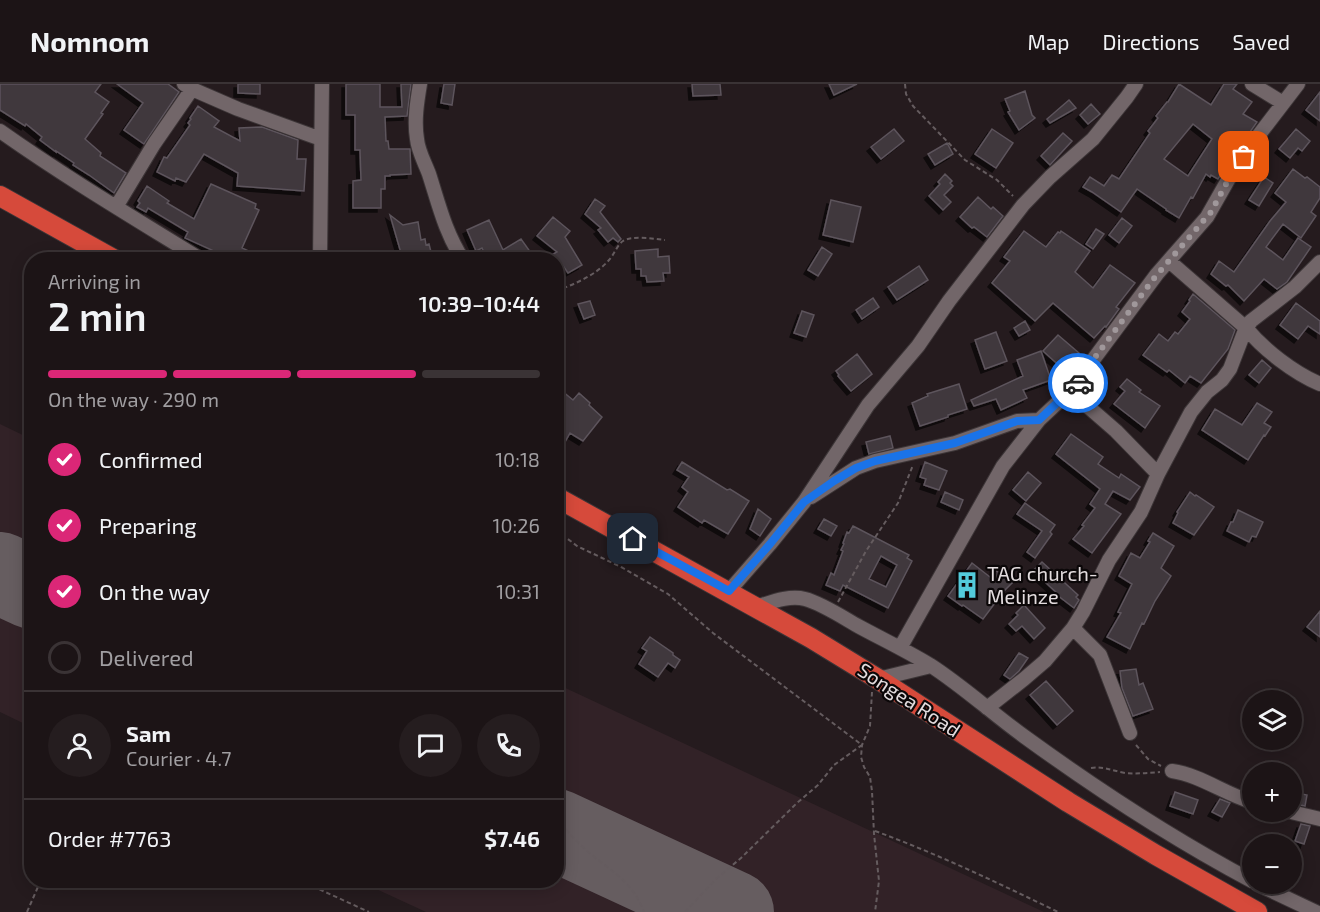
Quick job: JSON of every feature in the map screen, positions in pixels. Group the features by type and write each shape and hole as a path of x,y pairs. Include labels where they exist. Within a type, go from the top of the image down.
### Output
{"highway":[{"path":"0,196 101,252"},
{"name":"Songea Road","path":"564,501 729,591 878,678 1068,802 1257,912"}],"street":[{"path":"320,252 322,84"},
{"path":"420,84 417,101 417,142 441,217 458,252"},
{"path":"729,591 804,502 868,405 918,346 1023,205 1050,177 1094,139 1136,84"},
{"path":"1252,84 1283,103"},
{"path":"900,648 948,566 994,480 1014,451 1039,420 1081,379 1155,277 1211,212 1232,173 1298,84"},
{"path":"116,207 188,87 238,109 321,139"},
{"path":"0,131 31,153 189,252"},
{"path":"1168,261 1277,357 1301,375 1320,384"},
{"path":"987,708 1044,661 1073,628 1109,560 1141,512 1191,412 1230,369 1246,328 1320,262"},
{"path":"1070,391 1116,431 1158,474"},
{"path":"804,502 856,468 875,461 955,443 1017,421 1039,420"},
{"path":"756,607 779,600 806,599 900,648 931,666 1023,736 1075,772 1187,845 1242,875"},
{"path":"1073,628 1100,655 1130,733"},
{"path":"878,678 931,666"},
{"path":"1172,771 1190,775 1242,798"},
{"path":"1302,815 1320,819"},
{"path":"1278,894 1316,912"}],"path":[{"path":"905,84 906,94 913,106 965,160 997,180 1023,205"},
{"path":"564,287 603,267 622,242 630,238 665,240"},
{"path":"833,612 866,551 898,502 914,462 923,449"},
{"path":"564,536 577,546 669,594 713,633 862,744"},
{"path":"875,912 879,881 873,830 872,791 870,777 861,757 862,744 870,726 871,698 878,678"},
{"path":"1130,733 1134,743 1148,759 1172,771"},
{"path":"685,912 716,879 818,785 834,765 862,744"},
{"path":"1075,772 1098,767 1123,773 1140,774 1172,771"},
{"path":"564,828 588,852 620,876 638,897 644,912"},
{"path":"873,830 982,875 1059,912"},
{"path":"27,912 38,888"},
{"path":"316,888 369,912"}],"shaded area":[{"path":"0,424 24,436 24,724 0,712"},
{"path":"564,687 1044,912 426,912 374,888 564,888"}],"building":[{"path":"0,84 101,84 95,92 109,102 85,139 101,153 100,156 126,173 114,193 40,140 42,137 26,124 25,126 0,110"},
{"path":"117,84 168,84 179,92 144,144 124,130 143,103"},
{"path":"238,84 260,84 260,94 238,93"},
{"path":"346,84 380,84 380,107 402,107 401,84 411,84 407,116 385,117 386,141 388,141 389,149 410,149 411,174 385,176 385,189 381,189 381,208 353,208 353,181 361,180 360,150 355,150 355,115 346,115"},
{"path":"444,84 455,84 452,105 441,103"},
{"path":"692,84 720,84 721,95 693,96"},
{"path":"829,84 857,84 834,95"},
{"path":"1179,84 1211,105 1224,84 1237,84 1233,89 1252,102 1243,114 1257,122 1218,179 1206,174 1179,218 1137,189 1121,212 1083,187 1090,177 1104,186 1112,175 1119,179 1150,133 1148,131 1158,118 1156,116","holes":["1193,124 1212,139 1188,176 1164,159"]},
{"path":"1025,91 1035,118 1019,130 1008,112 1010,111 1005,99"},
{"path":"1320,92 1320,121 1306,110"},
{"path":"1069,100 1076,108 1050,123 1047,119"},
{"path":"1091,104 1100,114 1088,124 1080,115"},
{"path":"198,106 219,121 214,127 240,141 239,128 262,127 298,140 297,159 306,159 304,191 237,186 238,173 204,154 186,182 176,178 175,181 157,172 164,157 167,158 190,125 188,123 190,118"},
{"path":"894,129 904,141 881,159 871,147"},
{"path":"992,129 1013,143 996,168 975,154"},
{"path":"1296,129 1310,141 1302,151 1298,148 1290,158 1279,149"},
{"path":"1063,133 1072,141 1050,165 1041,156"},
{"path":"947,143 953,154 935,165 928,154"},
{"path":"1293,169 1320,187 1320,198 1311,212 1316,216 1301,238 1283,224 1266,247 1283,260 1298,238 1311,247 1287,282 1277,289 1264,279 1244,301 1228,285 1226,286 1211,274 1219,261 1234,272 1286,202 1275,193"},
{"path":"945,174 952,181 950,183 953,186 944,195 951,202 943,210 929,196 940,184 938,182"},
{"path":"1264,177 1273,183 1259,206 1249,200"},
{"path":"211,184 256,204 255,208 259,210 242,248 251,252 213,252 185,238 188,232 148,208 146,212 137,207 140,203 138,201 147,186 169,201 167,203 194,219"},
{"path":"978,197 1003,216 987,237 960,217"},
{"path":"595,199 605,206 600,212 621,239 618,242 613,238 608,242 598,230 601,228 585,214"},
{"path":"831,200 861,207 853,242 823,235"},
{"path":"390,215 403,225 418,222 421,240 425,239 431,252 401,252"},
{"path":"553,217 570,231 565,237 582,265 568,273 564,267 564,252 557,252 537,236"},
{"path":"1122,218 1132,226 1119,243 1109,235"},
{"path":"489,220 503,250 521,239 530,252 484,252 482,248 476,251 467,230"},
{"path":"1096,229 1104,234 1093,249 1086,244"},
{"path":"1024,231 1046,247 1061,231 1090,251 1075,272 1093,288 1110,265 1135,283 1116,307 1119,309 1106,327 1094,338 1053,303 1035,321 992,283 1010,261 1004,257"},
{"path":"822,247 832,254 818,276 808,270"},
{"path":"658,249 658,257 669,256 670,273 663,273 664,281 647,282 646,276 641,276 641,269 636,269 635,251"},
{"path":"919,266 928,280 897,300 888,287"},
{"path":"1193,294 1235,330 1228,349 1201,383 1190,376 1185,383 1169,370 1167,372 1143,355 1159,334 1168,341 1175,332 1178,334 1190,319 1182,312"},
{"path":"873,298 879,307 862,319 856,310"},
{"path":"590,301 595,315 584,319 578,304"},
{"path":"1296,303 1320,321 1320,334 1308,326 1298,339 1280,325"},
{"path":"802,311 814,315 806,337 794,333"},
{"path":"1025,321 1030,330 1019,336 1014,328"},
{"path":"996,332 1007,361 985,369 975,340"},
{"path":"1058,335 1079,353 1064,370 1043,351"},
{"path":"1041,351 1051,380 1023,390 1027,398 1001,410 996,399 974,406 971,400 1023,376 1017,360"},
{"path":"857,354 872,374 851,391 836,371"},
{"path":"1262,360 1271,368 1259,383 1249,375"},
{"path":"1127,379 1141,390 1139,392 1160,406 1145,428 1114,404 1125,391 1120,387"},
{"path":"959,384 967,409 920,426 912,403 928,396 927,394"},
{"path":"564,393 573,400 579,393 602,417 583,441 570,433 564,444"},
{"path":"1257,403 1272,412 1264,423 1271,427 1248,460 1202,430 1215,409 1242,425"},
{"path":"1071,434 1103,457 1098,464 1119,478 1121,474 1140,487 1130,500 1113,491 1105,504 1121,514 1092,553 1073,539 1095,508 1090,504 1100,489 1056,454"},
{"path":"890,436 893,448 869,454 866,442"},
{"path":"682,462 749,501 728,534 704,520 702,523 678,507 688,492 682,487 689,477 677,470"},
{"path":"925,462 947,471 939,490 924,485 926,479 920,477"},
{"path":"1028,472 1041,483 1026,501 1013,490"},
{"path":"945,492 963,500 959,510 941,502"},
{"path":"1190,492 1214,507 1194,535 1173,523"},
{"path":"1025,503 1055,525 1050,532 1052,534 1035,558 1027,552 1042,531 1017,514"},
{"path":"758,509 771,519 760,536 750,529"},
{"path":"1238,510 1263,522 1256,537 1252,536 1249,542 1227,531"},
{"path":"824,519 837,526 831,536 818,529"},
{"path":"853,526 909,555 907,558 912,561 888,608 843,585 840,591 826,585 831,573 834,575 843,551 841,550 843,543 847,532 849,533","holes":["881,556 897,565 886,587 869,579"]},
{"path":"1153,533 1174,546 1161,568 1171,576 1144,624 1142,623 1130,649 1107,637 1121,613 1118,612 1132,584 1119,576 1131,553 1140,558"},
{"path":"1042,562 1078,595 1076,597 1079,600 1074,608 1033,571"},
{"path":"972,563 990,577 995,570 1013,582 983,619 948,596"},
{"path":"1024,605 1045,628 1034,639 1022,626 1016,631 1009,624"},
{"path":"1320,611 1320,637 1307,627"},
{"path":"650,637 680,660 675,668 668,663 658,677 639,664 647,651 642,648"},
{"path":"1019,653 1028,658 1010,679 1004,675"},
{"path":"1136,669 1139,685 1143,683 1153,709 1133,716 1122,688 1120,671"},
{"path":"1046,681 1073,711 1057,725 1030,695"},
{"path":"1175,792 1198,800 1193,814 1170,806"},
{"path":"1302,794 1307,795 1305,806 1302,805"},
{"path":"1220,799 1230,803 1222,817 1212,812"},
{"path":"1301,824 1310,826 1304,844 1302,843 1302,834 1297,834"}],"runway":[{"path":"0,573 24,584"},
{"path":"564,834 733,912"}],"way so far":[{"path":"1078,383 1155,277 1211,212 1232,173 1244,157"}],"place":[{"name":"TAG church- Melinze","path":"967,585"}],"route":[{"path":"633,539 729,591 804,502 834,481 856,468 875,461 955,443 1017,421 1039,420 1078,383"}]}
